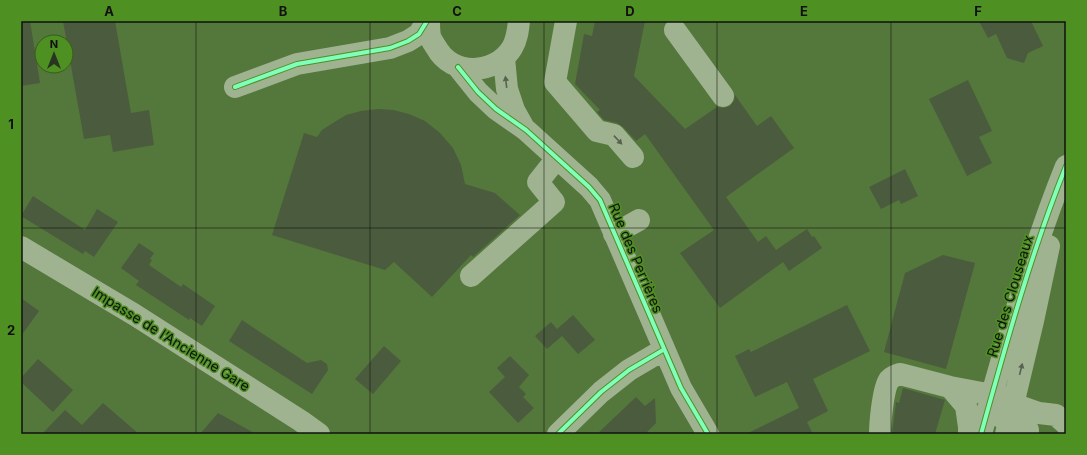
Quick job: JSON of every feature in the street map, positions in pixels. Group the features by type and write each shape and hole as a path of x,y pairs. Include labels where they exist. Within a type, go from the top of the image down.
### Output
{"street":[{"path":"235,87 297,64 390,48 414,38 419,34 428,21"},
{"path":"428,21 430,38 439,54 448,62 458,67 474,70 490,67 504,58 518,35 519,21"},
{"path":"566,21 555,82 597,131 614,136 633,158"},
{"path":"675,30 723,96"},
{"path":"390,48 418,53 439,54"},
{"name":"Rue des Perrières","path":"504,58 507,89 514,110 526,130"},
{"name":"Rue des Perrières","path":"458,67 478,92 496,109 526,130 589,187 600,200 663,350 681,388 708,434"},
{"path":"471,276 554,202 538,182 556,158"},
{"name":"Rue des Clouseaux","path":"981,434 1014,316 1035,248 1063,172"},
{"name":"Rue des Clouseaux","path":"1016,430 1013,401 1033,321 1063,172"},
{"path":"614,234 639,220"},
{"name":"Impasse de l’Ancienne Gare","path":"21,247 135,315 319,434"},
{"path":"558,434 601,392 628,370 663,350"},
{"path":"880,434 881,412 888,382 893,376 900,374 950,387 992,394 1013,401 1022,407 1039,413 1063,416"},
{"path":"950,387 966,406 969,434"},
{"path":"992,394 995,410 1016,430 1063,416"}],"building":[{"path":"21,21 30,21 34,46 34,74 39,74 40,83 21,86"},
{"path":"63,21 115,21 131,113 149,110 154,145 113,152 110,135 84,139 72,74 74,74 74,34 65,34"},
{"path":"595,21 645,21 634,76 685,129 717,107 724,108 730,106 734,101 735,95 757,126 771,116 794,148 726,197 758,242 766,236 776,250 807,229 822,248 789,271 783,262 720,308 680,253 714,230 645,134 636,141 623,127 617,123 604,120 597,112 600,110 575,84 584,34 592,36"},
{"path":"979,21 1031,21 1043,46 1028,53 1024,63 1007,58 996,34 988,38"},
{"path":"968,80 992,131 979,137 992,163 967,176 929,99"},
{"path":"378,109 393,110 409,114 425,121 440,133 453,148 461,165 465,184 495,193 520,215 473,257 471,255 432,297 394,262 385,270 272,235 304,133 317,137 322,130 346,115"},
{"path":"905,169 918,196 901,204 899,200 881,209 869,187"},
{"path":"33,196 85,230 97,209 118,222 94,257 85,251 83,254 21,216"},
{"path":"139,243 154,253 150,259 152,260 149,265 181,287 183,284 215,306 202,326 190,318 189,320 136,285 139,281 121,268"},
{"path":"943,255 975,263 946,369 884,352 905,273"},
{"path":"21,298 39,311 21,336"},
{"path":"847,305 870,351 813,379 828,411 807,422 813,434 746,434 799,408 787,382 755,397 735,356 749,349 751,352"},
{"path":"573,315 595,340 578,354 562,336 547,349 535,336 551,322 557,329"},
{"path":"242,320 307,363 321,360 327,364 328,370 312,394 229,341"},
{"path":"384,346 401,361 373,394 355,379"},
{"path":"510,356 529,375 519,387 526,394 523,397 534,408 518,423 489,392 505,377 497,368"},
{"path":"38,359 73,390 53,412 21,382 21,378"},
{"path":"903,388 945,400 935,434 892,434 896,402 899,403"},
{"path":"636,397 645,406 655,398 656,423 645,434 597,434"},
{"path":"103,403 139,434 42,434 65,410 82,425"},
{"path":"218,413 256,434 200,434"}],"cycle path":[{"path":"235,87 297,64 390,48 408,41 419,34 427,21"},
{"path":"458,67 478,92 496,109 526,130 589,187 600,200 681,388 708,434"},
{"path":"981,434 1030,265 1066,166"},
{"path":"558,434 601,392 629,370 663,350"}]}
